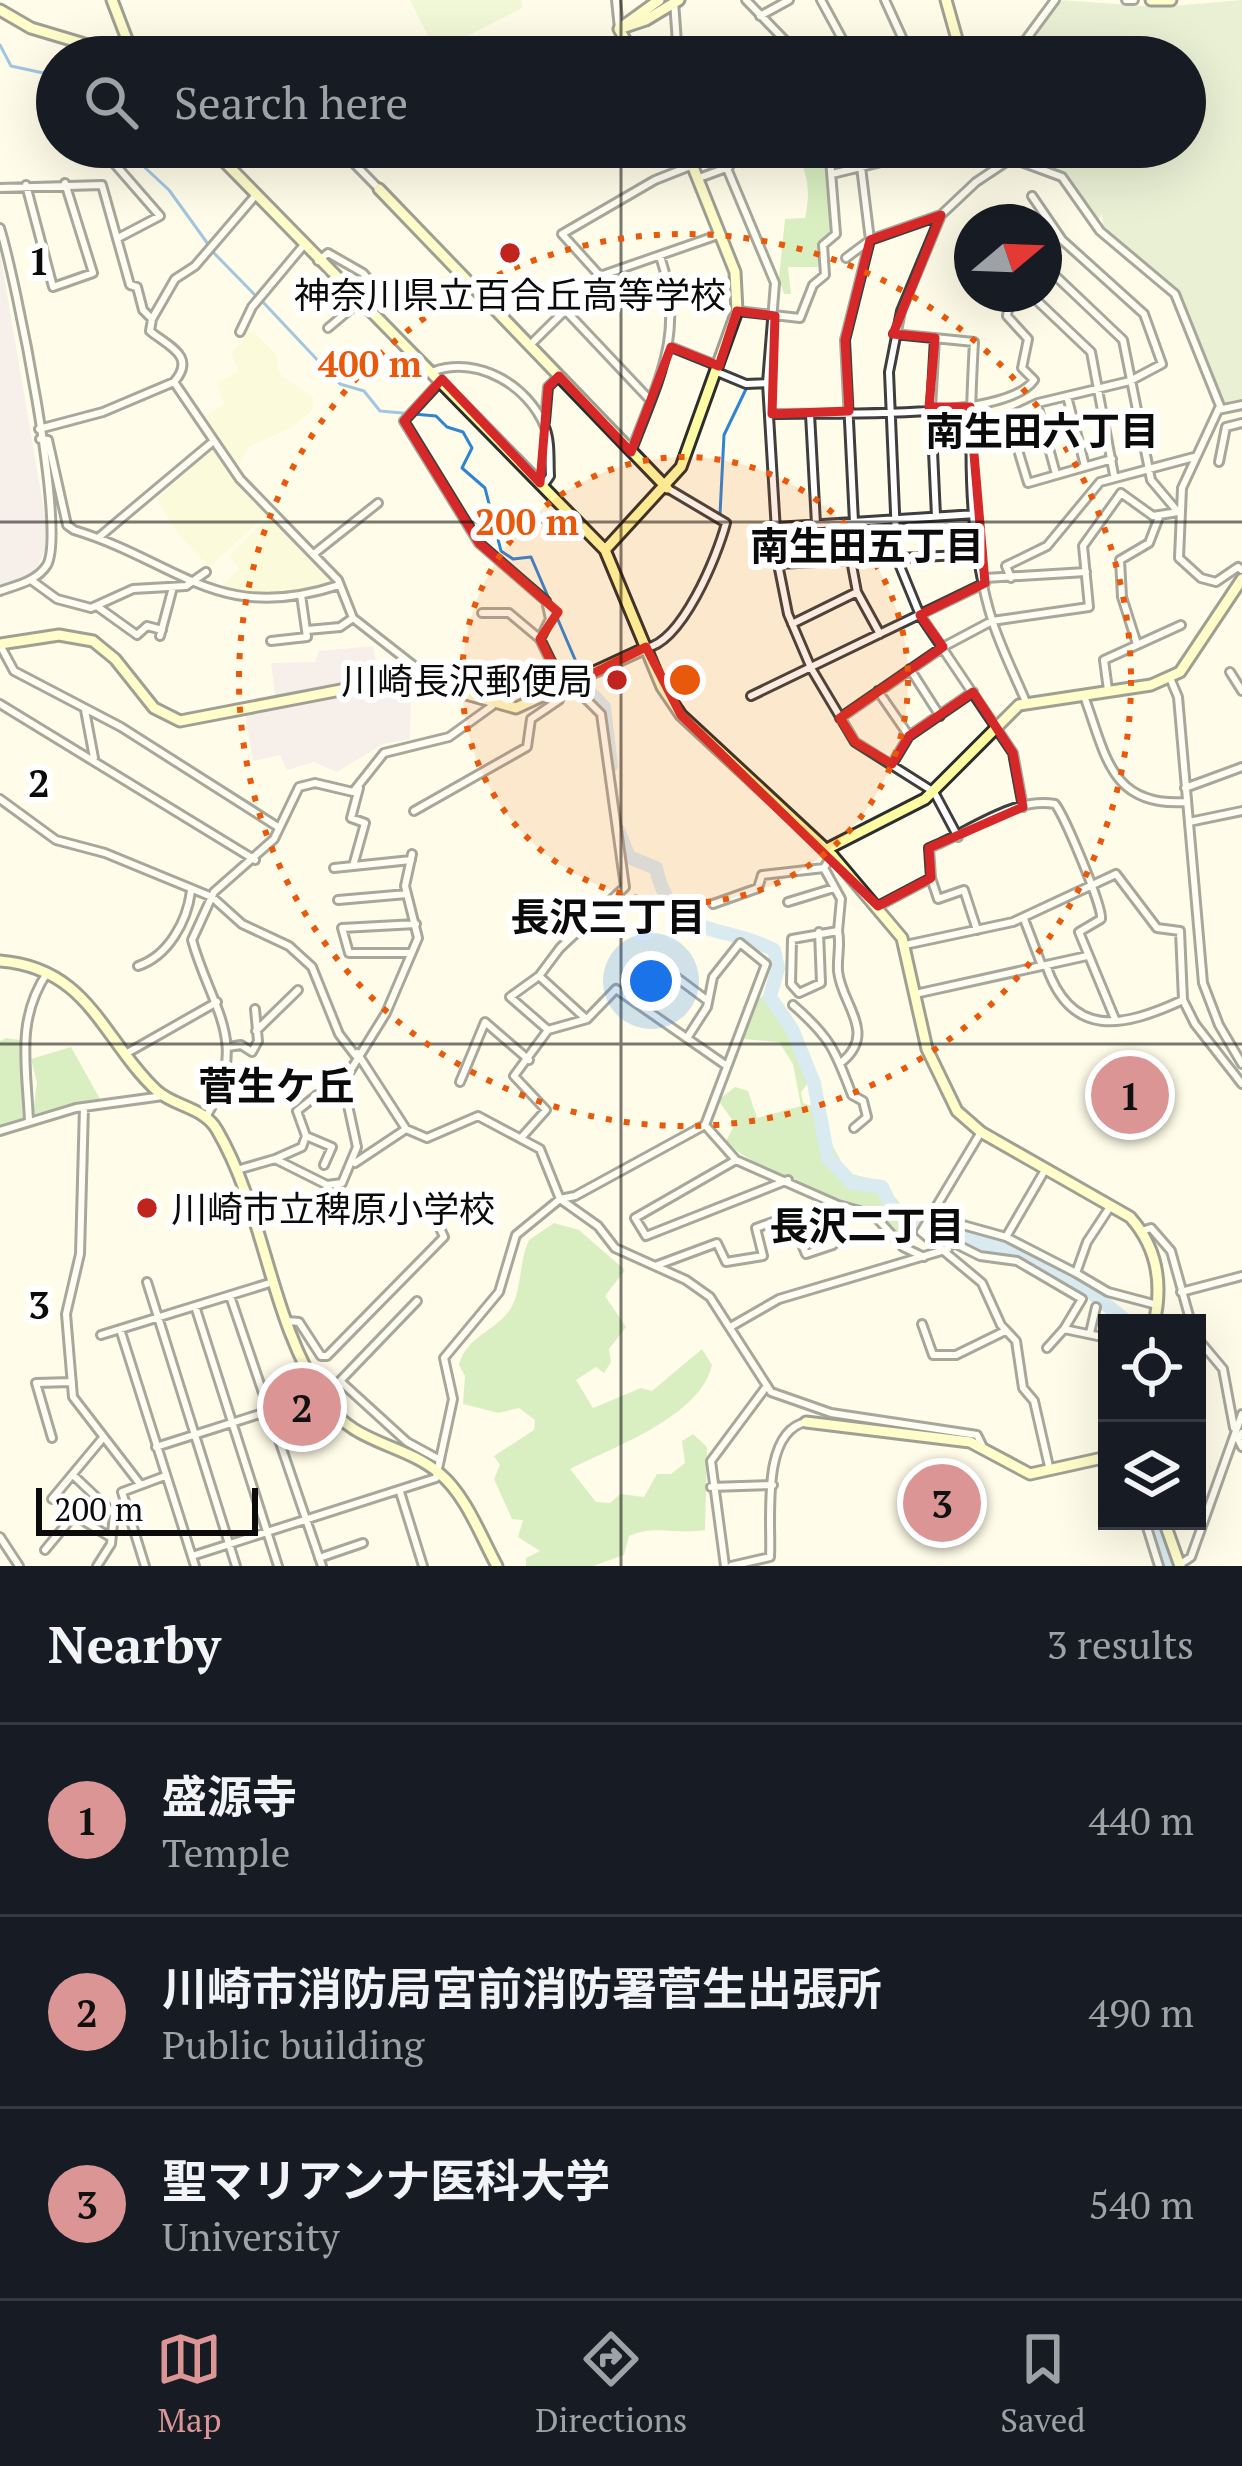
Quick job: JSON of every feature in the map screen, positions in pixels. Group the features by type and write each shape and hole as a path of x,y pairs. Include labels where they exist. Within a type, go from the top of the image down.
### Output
{"street":[{"path":"112,0 126,36"},
{"path":"616,0 623,36"},
{"path":"619,28 659,0"},
{"path":"746,0 780,36"},
{"path":"760,16 789,0"},
{"path":"821,0 841,36"},
{"path":"885,0 901,36"},
{"path":"946,0 956,36"},
{"path":"1028,36 1055,0"},
{"path":"1151,0 1172,0"},
{"path":"619,28 676,1 677,36"},
{"path":"0,10 55,36"},
{"path":"118,168 160,216 120,237"},
{"path":"229,168 438,375 605,550 681,716 828,852 878,906 905,945 940,1082 956,1112 1142,1231 1152,1249 1155,1314"},
{"path":"278,826 14,671 0,644 59,635 93,641 115,658 154,708 187,722 322,698 368,684 430,684 492,706 521,707 663,643 711,567 726,523 667,488 359,168"},
{"path":"601,276 562,234 655,180 685,168"},
{"path":"605,550 667,488 681,467 737,311 735,272 694,168"},
{"path":"699,178 726,168"},
{"path":"729,168 772,273 775,316 767,383 778,564 792,624 811,668 856,742 934,792 958,837"},
{"path":"737,311 800,318 813,285 825,275 823,245 836,233 831,168"},
{"path":"832,174 857,168"},
{"path":"854,521 845,340 870,240 861,168"},
{"path":"846,258 870,240 941,215 998,168"},
{"path":"1043,168 1063,177 1100,231 1181,302 1199,356 1216,385 1218,410 1194,457 1178,512 1179,558 1202,578 1216,582 1238,567 1242,570"},
{"path":"0,188 64,182 102,185 130,285 137,287 143,310 152,319"},
{"path":"26,185 53,287 93,273 64,182"},
{"path":"39,429 103,412 174,382 183,369 180,351 153,334 152,319 176,279 195,266 255,196"},
{"path":"1032,196 1038,204"},
{"path":"941,215 894,334 889,409 897,559 920,615 1013,753 1023,807"},
{"path":"0,228 39,429 52,536 46,568 31,580 0,591"},
{"path":"529,346 601,276 722,234"},
{"path":"1062,240 1150,325 1162,364 1130,381 1008,417 1028,483 1112,459"},
{"path":"240,332 251,307 303,246"},
{"path":"318,261 328,253 377,285 383,296 328,328"},
{"path":"632,452 671,347 673,292 660,256"},
{"path":"1062,281 1120,334 1147,466 1178,512"},
{"path":"566,311 651,400"},
{"path":"770,414 970,407 1008,399 1033,385 1022,368 1028,339 1008,312"},
{"path":"1049,312 1091,352 1114,475"},
{"path":"894,334 974,342 970,407 981,554 992,621 1026,702"},
{"path":"935,338 931,408 936,516"},
{"path":"671,347 746,384 767,383"},
{"path":"438,375 494,372 528,401 545,426"},
{"path":"438,375 418,410 404,421 479,543 546,601 550,619 540,639"},
{"path":"543,486 550,476 545,426 548,387 559,376"},
{"path":"174,382 211,442 315,553 339,585 353,619 427,676 430,684"},
{"path":"1067,396 1085,466"},
{"path":"1218,410 1242,405"},
{"path":"1038,407 1056,475"},
{"path":"810,412 817,524"},
{"path":"1220,462 1226,427 1242,423"},
{"path":"40,440 48,440 67,525 237,598 301,596 339,585"},
{"path":"98,538 211,442"},
{"path":"1011,578 1006,566 1047,546 1100,482 1194,457"},
{"path":"839,718 943,646 992,621 1089,608 1083,546 1121,493 1159,517 1178,512"},
{"path":"315,553 378,503"},
{"path":"776,526 976,514"},
{"path":"1137,644 1122,601 1120,560 1149,543 1159,517"},
{"path":"778,564 981,554"},
{"path":"851,560 857,592 880,634"},
{"path":"98,607 134,590 193,583 206,572"},
{"path":"751,696 985,580 1086,572"},
{"path":"843,1061 857,1044 858,1025 842,988 841,898 824,868 828,852 934,792 994,725 1026,702 1169,678 1188,664 1242,579"},
{"path":"31,580 57,599 98,607 137,635 147,626 161,633 173,586"},
{"path":"792,624 857,592"},
{"path":"272,641 308,637 301,596"},
{"path":"482,613 509,613 540,639 571,684 601,714 625,887 560,949 539,976 510,997 548,1030"},
{"path":"307,630 340,627 353,619"},
{"path":"1108,690 1104,660 1181,625"},
{"path":"910,669 940,716"},
{"path":"1230,672 1242,691"},
{"path":"1169,678 1178,692 1203,983 1219,1025 1242,1064"},
{"path":"414,812 527,747 531,719 559,700 571,684"},
{"path":"878,691 909,736"},
{"path":"892,764 909,736 973,692"},
{"path":"1082,693 1108,766 1133,793 1152,804 1186,802"},
{"path":"0,704 255,860"},
{"path":"353,866 365,823 351,818 359,788 384,753 449,737 492,706"},
{"path":"85,710 94,758"},
{"path":"1185,788 1242,767"},
{"path":"206,1117 221,1091 228,1047 217,1002 192,940 212,897 255,860 299,787 315,783 345,794 359,788"},
{"path":"0,799 56,840 105,853 212,897 242,924 289,946 312,967 340,1034 406,1130 427,1138 472,1115 543,1153 560,1199 598,1226 623,1254 710,1297 766,1387 796,1403 977,1436 982,1445 1022,1473 1098,1458"},
{"path":"976,930 964,890 938,899 929,848 1023,807 1044,802 1057,806 1074,831 1076,858 1107,914 1079,932 1115,1019"},
{"path":"1189,822 1242,811"},
{"path":"334,868 411,857 407,894 416,923 411,953 386,1013 356,1054 344,1087 355,1163"},
{"path":"713,904 758,888 762,875 824,868"},
{"path":"905,945 1023,917 1116,874 1157,928 1180,931 1183,1000 1195,1024 1242,1084"},
{"path":"878,906 932,878"},
{"path":"788,902 834,888"},
{"path":"138,966 160,956 188,913 191,889"},
{"path":"338,900 407,894"},
{"path":"1023,917 1056,994 1071,1012 1091,1020 1148,1016 1183,1000"},
{"path":"411,953 349,953 342,928 416,923"},
{"path":"820,932 821,983 800,993 791,984 792,939 820,932 838,931"},
{"path":"191,1556 436,1478 453,1399 444,1358 499,1292 516,1235 560,1199 575,1196 705,1125 724,1064 766,964 740,944 712,977 708,1001 687,1038"},
{"path":"915,994 1087,956"},
{"path":"0,962 47,973 87,1003 163,1096 206,1117 233,1172 286,1321 324,1400 341,1421 438,1466"},
{"path":"656,962 708,1001"},
{"path":"639,1005 668,972"},
{"path":"29,1122 26,1017 30,997 47,973"},
{"path":"539,976 587,1019"},
{"path":"256,1031 298,989"},
{"path":"521,1138 546,1110 514,1076 548,1030 587,1019 616,989 724,1064"},
{"path":"128,1052 217,1002"},
{"path":"793,1005 827,1036 843,1061 851,1095 863,1102 867,1117 854,1128"},
{"path":"228,1047 241,1045 252,1052 255,1009"},
{"path":"460,1082 485,1022 529,1060"},
{"path":"317,1095 296,1115 306,1136 332,1147 324,1165"},
{"path":"0,1131 84,1107 163,1096"},
{"path":"84,1107 80,1254 65,1314 72,1382 76,1406 140,1484"},
{"path":"705,1125 736,1160 838,1205 880,1218 890,1235 924,1257"},
{"path":"275,1159 332,1186 342,1184 355,1163 406,1130"},
{"path":"981,1132 921,1232 980,1256 1017,1261 1082,1299 1047,1348"},
{"path":"233,1172 296,1153 306,1136"},
{"path":"736,1160 634,1218 646,1236 788,1180"},
{"path":"1006,1237 1045,1170"},
{"path":"286,1321 299,1322 321,1356 327,1356 444,1237 427,1200"},
{"path":"655,1266 717,1243 726,1262 763,1256 757,1228 790,1216 806,1254 833,1245 826,1225 838,1205"},
{"path":"1076,1274 1087,1242 1110,1207"},
{"path":"952,1222 1006,1237 1108,1292 1157,1304"},
{"path":"1142,1231 1151,1228 1171,1251 1188,1314"},
{"path":"732,1326 779,1299 924,1257 948,1245"},
{"path":"948,1245 982,1283 1005,1331 1016,1341 1024,1364 1023,1388 1034,1401 1049,1471"},
{"path":"1181,1292 1242,1276"},
{"path":"147,1282 236,1566"},
{"path":"101,1335 273,1282"},
{"path":"230,1296 321,1562 363,1543"},
{"path":"417,1301 340,1381 438,1466 497,1566"},
{"path":"195,1306 278,1566"},
{"path":"1090,1334 1096,1307"},
{"path":"922,1324 933,1355 956,1355 1005,1331"},
{"path":"120,1329 194,1566"},
{"path":"1064,1329 1098,1336"},
{"path":"1206,1349 1223,1369 1239,1437"},
{"path":"52,1438 36,1382 72,1382"},
{"path":"766,1387 715,1454 711,1487 728,1566 770,1557 780,1444 797,1423 982,1445"},
{"path":"156,1447 266,1412"},
{"path":"1166,1530 1179,1565 1191,1557 1239,1437 1242,1414"},
{"path":"52,1499 102,1439"},
{"path":"73,1475 114,1514"},
{"path":"145,1566 123,1489 165,1476"},
{"path":"711,1487 773,1485"},
{"path":"400,1492 423,1566"},
{"path":"97,1566 114,1514 125,1504"},
{"path":"45,1550 74,1516 110,1537"},
{"path":"1148,1530 1159,1566"},
{"path":"0,1537 19,1566"}],"highlighted area":[{"path":"941,215 893,334 935,338 929,407 970,407 985,583 920,615 943,647 840,718 855,742 892,764 909,736 973,692 1013,753 1023,807 929,848 931,878 878,906 681,715 646,647 564,688 540,639 558,612 479,543 404,421 442,379 540,483 548,387 559,376 631,452 671,347 719,366 737,311 775,316 772,414 849,411 845,340 870,240"}],"shaded area":[{"path":"0,253 46,522 45,550 35,572 0,585"},
{"path":"373,646 381,691 411,692 410,739 383,744 337,772 314,762 287,770 280,755 253,761 244,708 276,703 271,663 315,662 319,651"}],"green space":[{"path":"410,0 521,0 522,8 467,36 428,36"},
{"path":"1059,0 1161,7 1242,0 1242,403 1225,407 1184,300 1103,230 1102,213 1097,223 1061,174 1046,168 1206,168 1206,36 1033,36"},
{"path":"803,168 826,168 832,232 822,245 818,267 788,267 791,294 784,294 779,278 785,219 805,218"},
{"path":"247,325 276,354 279,373 314,399 312,410 291,428 248,447 237,470 200,420 224,404 217,383 238,371 231,352 243,342"},
{"path":"210,447 268,513 209,567 178,534 157,499"},
{"path":"271,515 334,582 307,592 250,596 216,592 239,569 229,557"},
{"path":"766,994 776,997 815,1074 801,1092 803,1103 817,1108 847,1173 881,1181 911,1216 900,1240 879,1211 798,1184 754,1162 726,1141 735,1124 718,1100 735,1087 748,1091 757,1118 801,1106 793,1064 779,1042 743,1039 758,999"},
{"path":"20,1040 23,1119 0,1126 0,1041"},
{"path":"71,1047 100,1099 33,1114 37,1083 31,1059"},
{"path":"554,1223 579,1230 625,1270 605,1296 626,1327 609,1349 611,1362 604,1373 596,1367 576,1380 593,1408 641,1388 652,1391 702,1349 712,1365 691,1400 673,1415 570,1469 596,1502 610,1503 620,1494 644,1497 657,1474 671,1474 685,1463 682,1441 693,1434 707,1447 705,1530 657,1530 629,1536 624,1555 593,1566 526,1566 526,1558 540,1551 518,1537 523,1520 512,1519 494,1479 500,1465 494,1456 534,1430 535,1420 519,1408 499,1413 463,1404 465,1376 459,1365 463,1355 511,1308 529,1240"}],"waterway":[{"path":"0,45 11,66 36,71"},
{"path":"145,168 169,190 208,244"},
{"path":"213,252 254,294"},
{"path":"261,300 340,384 364,391 380,411 436,416 447,427 463,432 472,448 462,468 485,488 501,551 513,559 531,557 580,671"},
{"path":"720,514 724,435 747,387"},
{"path":"587,689 604,707 611,766"},
{"path":"618,830 629,857 656,868 674,908 687,919 774,950 778,968 770,997 792,1029 814,1083 828,1158 852,1183 882,1187 891,1206 914,1226 1019,1252 1093,1294 1118,1314"},
{"path":"1154,1530 1165,1566"}],"place":[{"name":"神奈川県立百合丘高等学校","path":"510,253"},
{"name":"川崎長沢郵便局","path":"617,680"},
{"name":"盛源寺","path":"1130,1095"},
{"name":"川崎市立稗原小学校","path":"147,1208"},
{"name":"川崎市消防局宮前消防署菅生出張所","path":"302,1407"},
{"name":"聖マリアンナ医科大学","path":"942,1503"}],"district":[{"name":"南生田六丁目","path":"1042,430"},
{"name":"南生田五丁目","path":"867,545"},
{"name":"長沢三丁目","path":"608,916"},
{"name":"菅生ケ丘","path":"276,1085"},
{"name":"長沢二丁目","path":"867,1225"}]}
